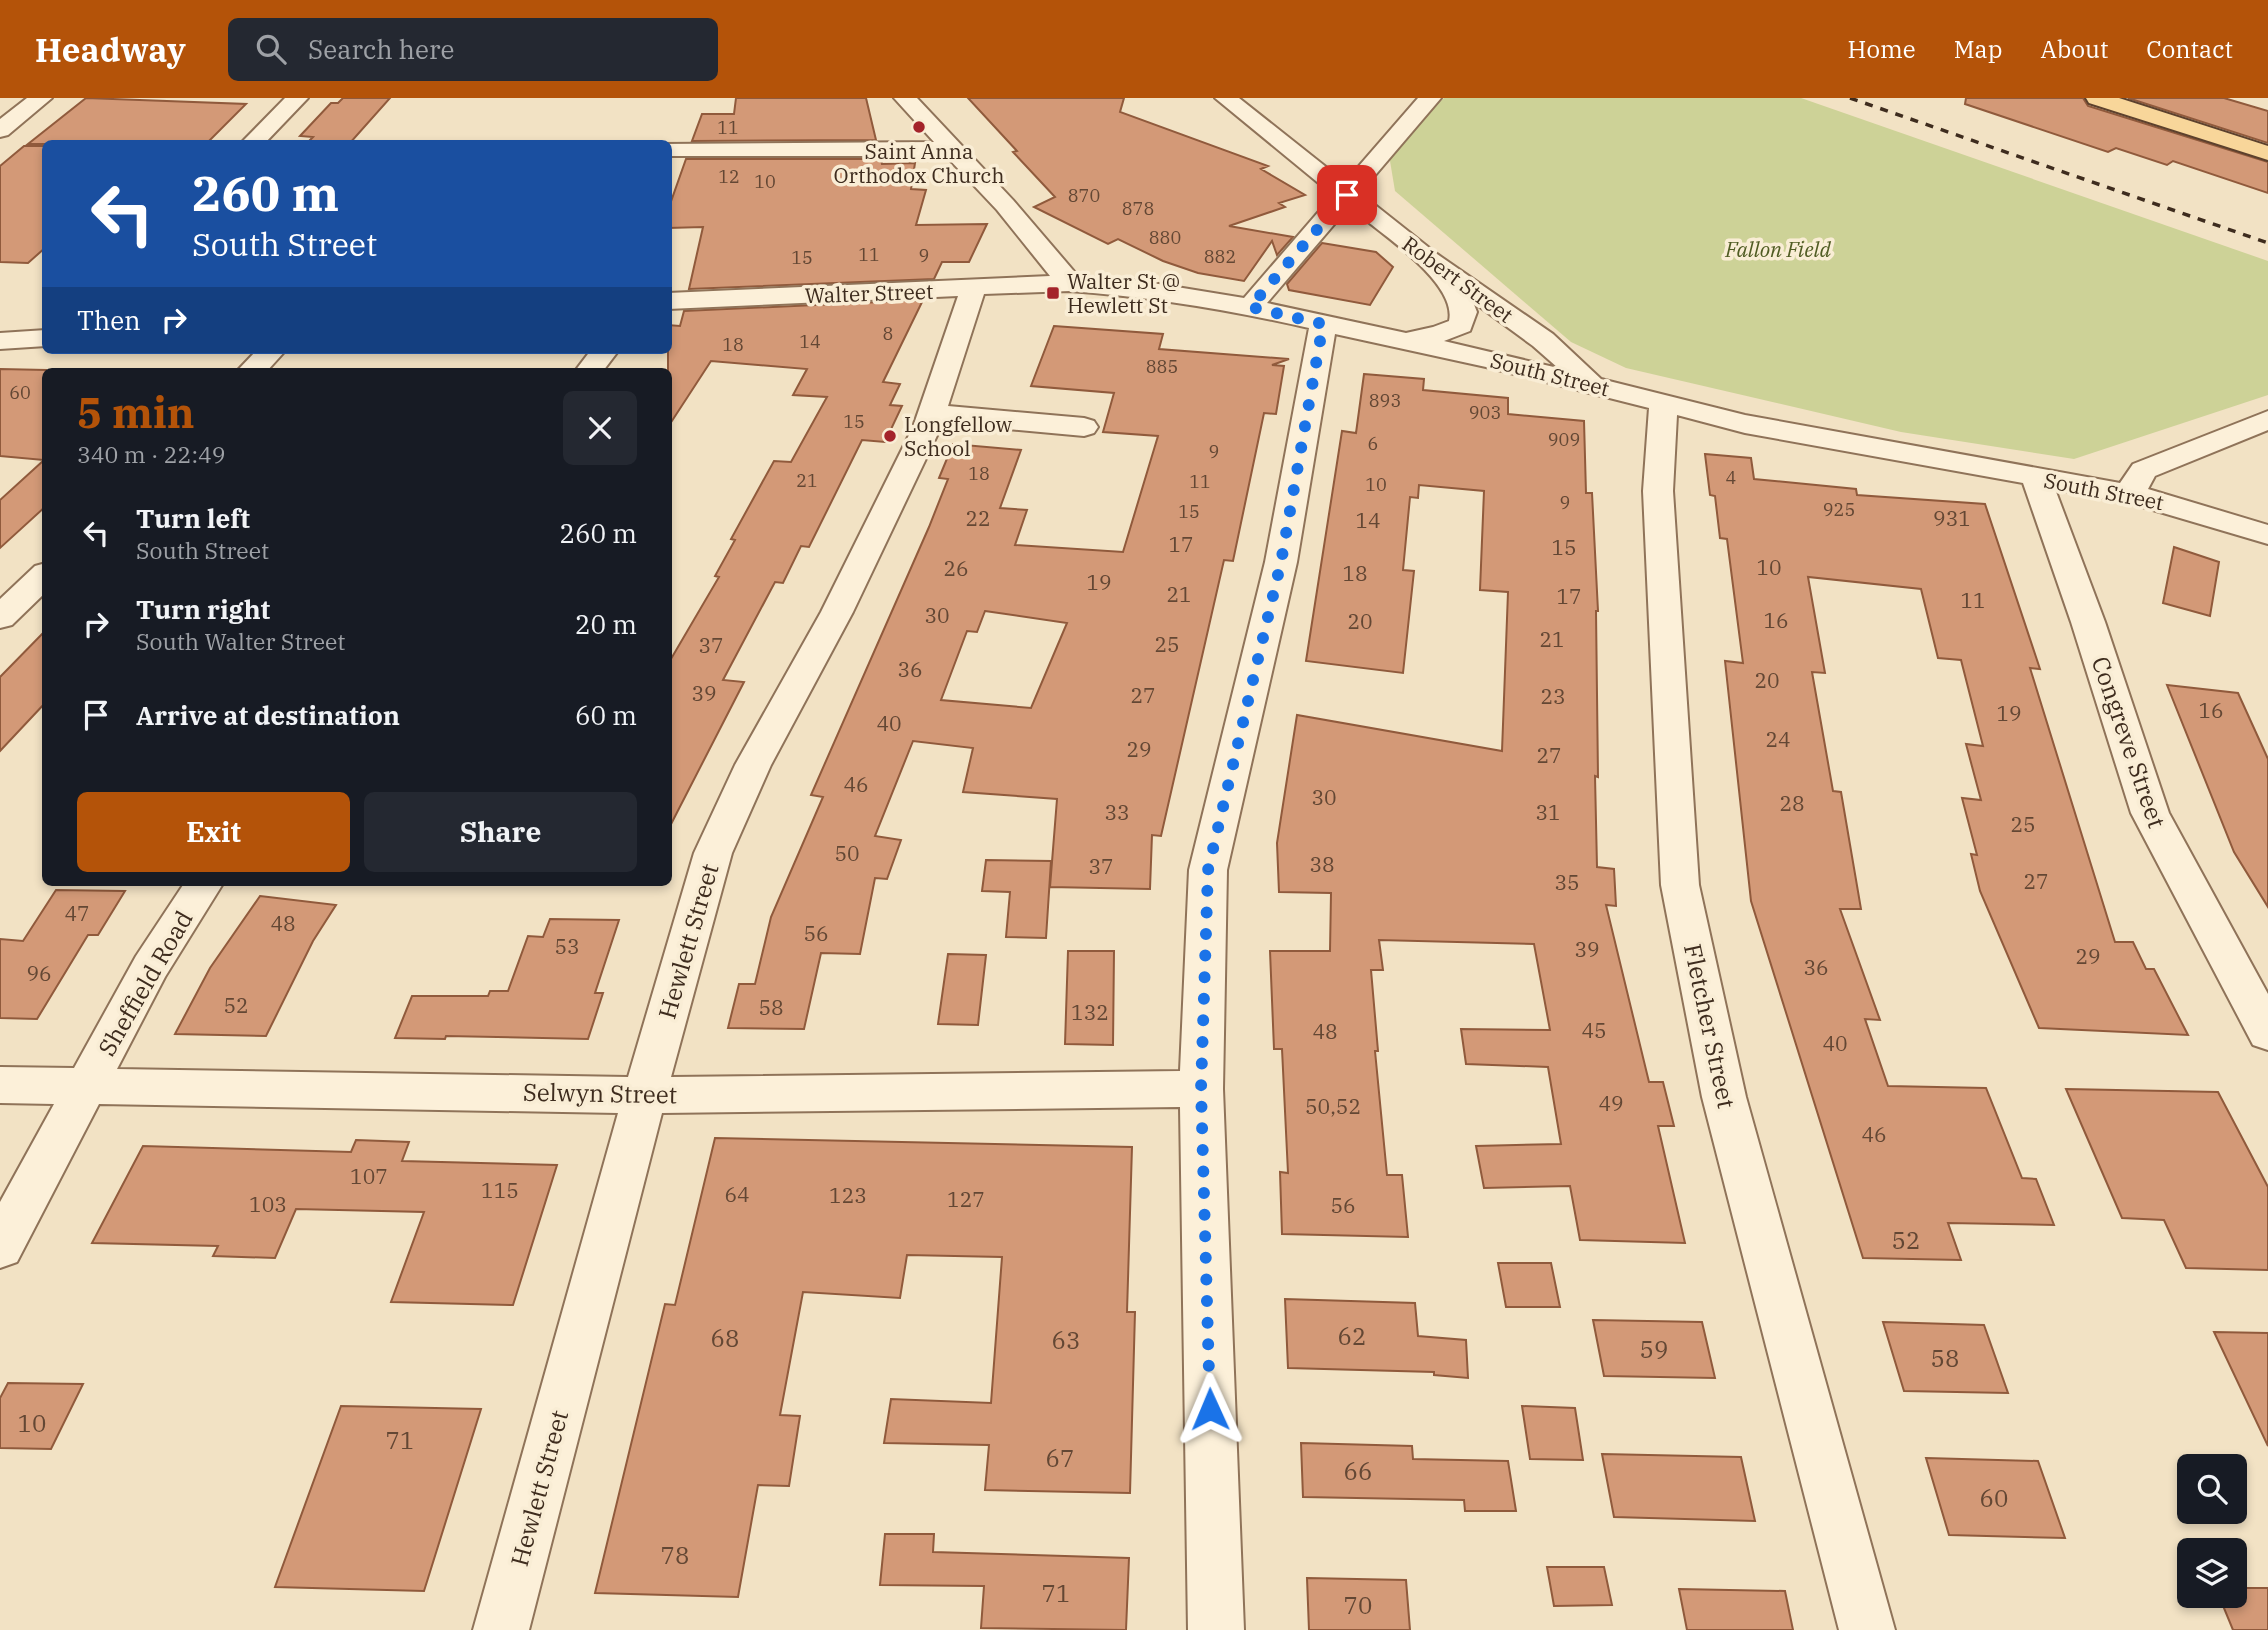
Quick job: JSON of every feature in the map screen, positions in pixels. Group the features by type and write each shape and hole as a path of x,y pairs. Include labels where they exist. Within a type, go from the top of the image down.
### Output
{"main road":[{"path":"2097,98 2268,153"}],"street":[{"path":"0,130 41,98"},
{"path":"255,140 297,98"},
{"path":"905,98 1004,205 1070,283"},
{"name":"Robert Street","path":"1226,98 1428,259 1543,340 1590,383"},
{"path":"1250,307 1430,98"},
{"path":"672,149 950,149"},
{"name":"Robert Street","path":"1428,259 1500,337 1520,366"},
{"name":"Walter Street","path":"672,302 1070,283"},
{"name":"South Street","path":"1070,283 1134,288 1250,307 1520,366 1663,405 1772,429 2132,494 2268,535"},
{"path":"1405,341 1441,334 1461,325 1464,312 1452,286"},
{"name":"Hewlett Street","path":"501,1630 713,853 754,765 837,612 932,413 973,289"},
{"path":"1216,1630 1201,1089 1208,870 1281,562 1323,324"},
{"path":"0,341 42,338"},
{"path":"254,368 268,354"},
{"name":"Fletcher Street","path":"1663,405 1658,491 1680,885 1724,1097 1867,1630"},
{"path":"932,413 1084,427"},
{"path":"2132,494 2136,478 2144,470 2268,420"},
{"name":"Congreve Street","path":"2036,477 2088,622 2150,813 2268,1033"},
{"path":"0,618 42,577"},
{"name":"Sheffield Road","path":"0,1247 150,968 202,886"},
{"name":"Selwyn Street","path":"0,1085 645,1095 1201,1089"}],"green space":[{"name":"Fallon Field","path":"1444,98 1801,98 2268,261 2268,395 2074,459 1901,432 1626,368 1571,342 1395,191 1388,149"}],"building":[{"path":"86,98 246,104 210,140 42,140 42,144 28,144"},
{"path":"343,98 390,98 353,140 310,140 313,137 300,136 331,103 338,103"},
{"path":"736,98 866,98 876,140 692,141 702,114 734,114"},
{"path":"968,98 1124,98 1120,112 1268,166 1261,169 1305,195 1279,203 1285,207 1229,226 1293,237 1277,255 1272,241 1244,281 1198,273 1163,261 1118,239 1108,244 1034,207 1055,197"},
{"path":"1966,98 2083,98 2088,106 2268,162 2268,193 2173,161 2167,165 2116,148 2108,152 1965,104"},
{"path":"2128,98 2224,98 2268,111 2268,143"},
{"path":"24,146 42,146 42,251 28,263 0,262 0,166"},
{"path":"686,159 881,159 882,164 915,163 911,189 926,190 916,225 987,224 969,262 942,262 934,279 689,289 703,227 672,228 672,199"},
{"path":"1322,243 1376,252 1393,267 1370,305 1289,290 1287,284"},
{"path":"923,300 883,382 900,384 890,405 902,406 885,442 862,440 809,547 801,546 783,583 775,582 723,680 744,682 672,822 672,657 719,577 715,576 735,540 731,539 774,461 791,462 827,397 793,395 807,369 711,361 672,421 672,368 668,368 668,354 672,354 672,325 680,326 684,311"},
{"path":"1054,326 1163,334 1159,349 1289,359 1272,365 1284,366 1276,414 1264,413 1233,561 1224,560 1161,836 1152,835 1150,889 1050,887 1057,799 963,792 973,748 913,741 875,836 901,840 887,879 875,878 860,954 821,953 804,1029 728,1028 739,984 755,984 771,917 823,797 811,795 929,527 948,479 939,478 953,444 1021,450 1000,508 1027,510 1015,545 1123,552 1158,436 1103,432 1114,393 1031,386","holes":["985,611 1067,623 1031,708 941,700 967,631 977,632"]},
{"path":"0,369 42,370 42,460 0,456"},
{"path":"1364,374 1424,379 1423,390 1508,398 1508,414 1584,421 1586,493 1592,493 1598,611 1598,777 1595,776 1597,867 1614,869 1616,906 1606,905 1649,1082 1663,1082 1674,1126 1658,1126 1685,1243 1580,1240 1570,1186 1484,1188 1476,1146 1561,1144 1548,1067 1466,1064 1461,1029 1550,1030 1534,944 1379,940 1383,970 1371,970 1378,1051 1375,1051 1387,1175 1402,1175 1408,1237 1282,1234 1280,1172 1288,1173 1282,1049 1274,1049 1270,951 1330,951 1331,893 1279,892 1277,843 1297,715 1502,751 1508,592 1480,590 1484,491 1419,485 1418,498 1410,497 1403,570 1414,571 1403,673 1306,661 1342,431 1356,433"},
{"path":"1705,454 1751,458 1754,479 1856,489 1857,495 1985,504 2040,669 2030,668 2115,942 2133,942 2146,969 2154,969 2188,1035 2039,1028 1980,891 1971,854 1977,855 1962,798 1981,800 1966,744 1983,746 1961,660 1938,658 1921,589 1808,577 1825,673 1812,672 1833,791 1841,792 1861,909 1840,909 1880,1020 1865,1019 1888,1086 1986,1088 2022,1178 2036,1179 2054,1225 1948,1223 1961,1260 1863,1258 1751,901 1725,661 1743,663 1727,539 1720,538 1715,496 1710,495"},
{"path":"42,462 42,510 0,548 0,500"},
{"path":"2174,547 2219,562 2210,616 2163,603"},
{"path":"42,634 42,706 0,751 0,677"},
{"path":"2167,685 2238,693 2268,759 2268,907 2234,852"},
{"path":"986,860 1051,861 1046,938 1006,937 1010,892 982,891"},
{"path":"56,890 125,891 98,935 88,935 37,1019 0,1018 0,939 23,941"},
{"path":"260,896 336,905 313,941 266,1036 175,1034 210,968"},
{"path":"550,919 619,920 595,993 603,993 588,1039 446,1036 445,1039 395,1038 412,996 488,996 490,991 508,991 528,936 543,937"},
{"path":"1068,951 1114,951 1113,1045 1065,1044"},
{"path":"948,954 986,955 978,1025 938,1024"},
{"path":"2066,1089 2218,1092 2268,1187 2268,1270 2186,1268 2164,1220 2122,1218"},
{"path":"715,1138 1132,1147 1127,1312 1135,1312 1130,1493 985,1490 989,1445 884,1443 891,1399 991,1403 1002,1257 907,1255 900,1298 803,1292 780,1415 800,1416 789,1486 758,1485 738,1597 595,1593 665,1304 675,1305"},
{"path":"356,1140 409,1142 402,1161 557,1165 513,1305 391,1302 424,1212 296,1209 275,1258 213,1256 218,1246 92,1243 143,1146 351,1152"},
{"path":"1498,1263 1551,1263 1560,1307 1506,1307"},
{"path":"1285,1299 1415,1303 1418,1336 1466,1340 1468,1378 1434,1375 1434,1372 1288,1368"},
{"path":"1593,1320 1702,1322 1715,1378 1604,1376"},
{"path":"1883,1322 1984,1325 2008,1393 1904,1391"},
{"path":"2214,1332 2268,1333 2268,1446"},
{"path":"8,1383 83,1384 51,1449 0,1448 0,1398"},
{"path":"341,1406 481,1409 424,1591 275,1587"},
{"path":"1522,1406 1575,1408 1583,1460 1530,1459"},
{"path":"1301,1443 1412,1446 1413,1459 1508,1461 1516,1511 1465,1511 1464,1500 1303,1497"},
{"path":"1602,1454 1741,1457 1755,1521 1614,1517"},
{"path":"1926,1458 2038,1461 2065,1538 1949,1535"},
{"path":"885,1534 934,1534 933,1552 1129,1558 1126,1630 981,1628 984,1586 880,1585"},
{"path":"1547,1567 1604,1567 1612,1605 1554,1606"},
{"path":"1307,1578 1406,1580 1410,1630 1309,1630"},
{"path":"2247,1588 2268,1588 2268,1630 2233,1630 2224,1608 2247,1608"},
{"path":"1679,1589 1785,1591 1793,1630 1687,1630"}],"railway":[{"path":"1850,98 2268,243"}],"place":[{"name":"Saint Anna Orthodox Church","path":"919,127"},
{"name":"Walter St @ Hewlett St","path":"1053,293"},
{"name":"Longfellow School","path":"890,436"}],"route":[{"path":"1210,1409 1201,1089 1208,870 1281,562 1323,324 1250,307 1347,195"}]}
